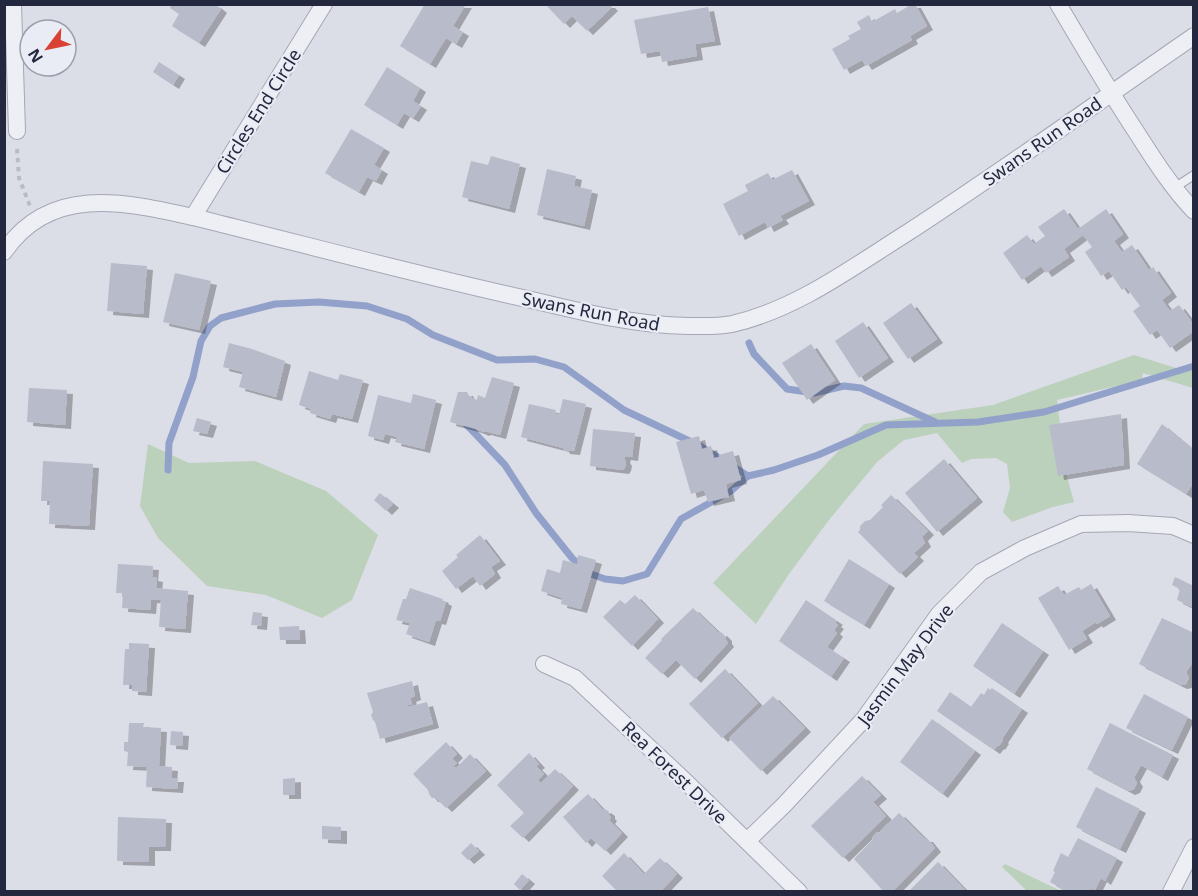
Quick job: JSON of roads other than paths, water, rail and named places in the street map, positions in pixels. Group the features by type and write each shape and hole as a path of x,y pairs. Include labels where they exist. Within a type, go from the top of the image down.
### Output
{"street":[{"path":"13,4 17,131"},
{"name":"Circles End Circle","path":"193,217 324,4"},
{"path":"1058,4 1155,161 1194,212"},
{"name":"Swans Run Road","path":"4,252 23,229 48,213 73,204 97,202 149,207 467,286 618,320 669,326 729,324 779,309 826,284 949,205 1194,36"},
{"name":"Jasmin May Drive","path":"747,841 864,719 939,614 981,572 1025,548 1081,524 1128,523 1173,526 1194,535"},
{"name":"Rea Forest Drive","path":"544,664 575,678 799,891"},
{"path":"1171,891 1194,847"}],"lane":[{"path":"1174,188 1194,175"}],"waterway":[{"path":"168,470 169,443 193,377 201,341 210,326 221,318 275,304 319,302 367,306 407,319 433,335 497,360 535,359 564,367 624,410 700,446 748,476"},
{"path":"749,343 754,354 787,389 814,393 844,386 861,388 935,422"},
{"path":"466,424 505,465 536,513 572,558 588,573 605,579 623,581 647,574 681,519 731,491 748,476 818,455 886,425 978,422 1044,412 1194,366"}]}
